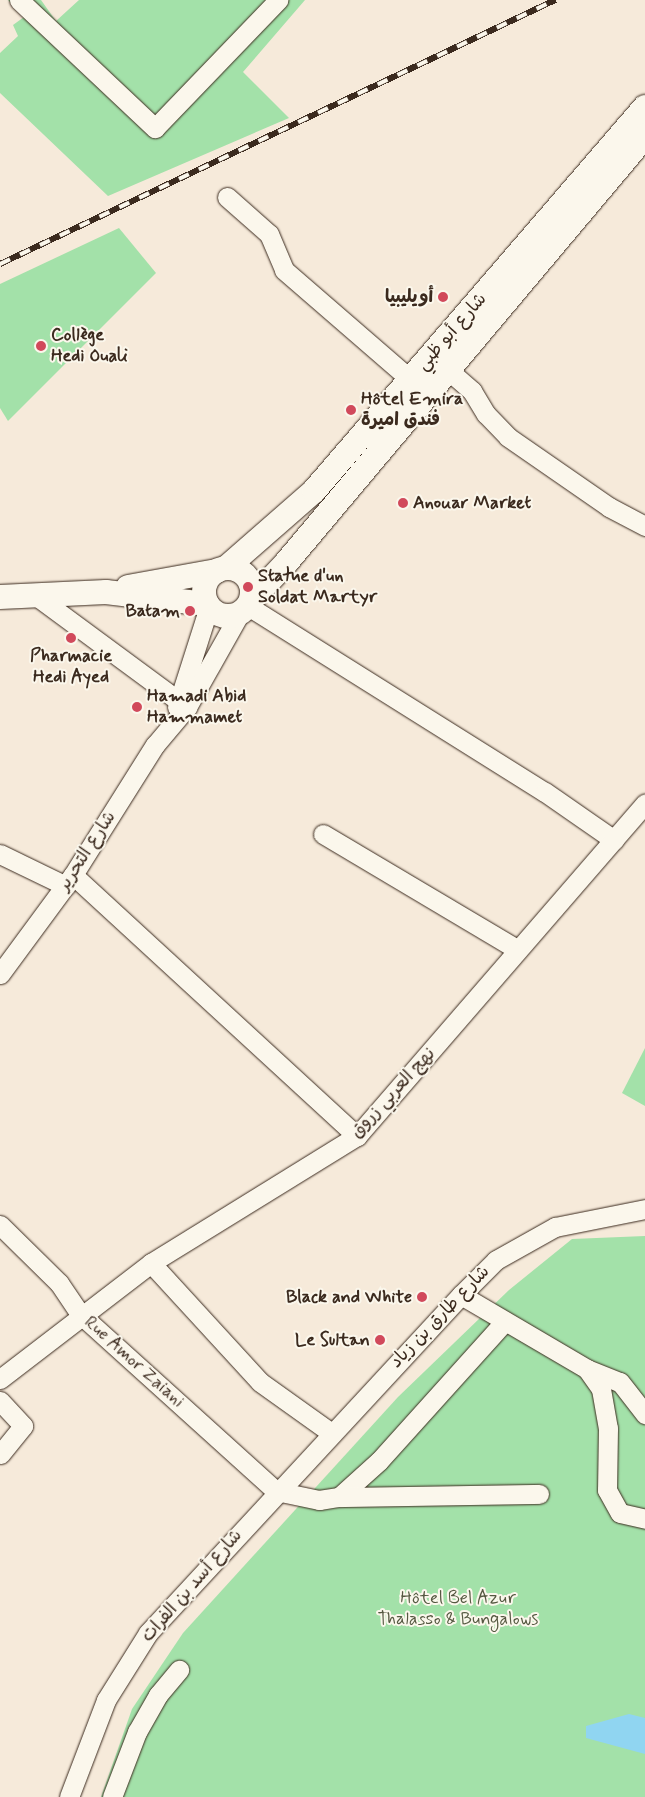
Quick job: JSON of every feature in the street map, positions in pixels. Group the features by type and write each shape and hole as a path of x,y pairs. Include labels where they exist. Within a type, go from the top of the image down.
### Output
{"main road":[{"name":"شارع أبو ظبي","path":"247,606 448,370 486,308 645,107"},
{"name":"شارع أبو ظبي","path":"222,569 314,491 411,380 486,308 645,136"},
{"path":"208,605 205,585 222,569"},
{"path":"0,596 106,592 222,569 244,574 247,606 224,616 208,605 106,592"}],"street":[{"path":"19,0 155,128 278,0"},
{"path":"227,196 268,234 284,270 411,380"},
{"path":"448,370 472,391 486,414 508,437 609,507 645,526"},
{"path":"35,595 183,704"},
{"name":"شارع التحرير","path":"183,704 208,605"},
{"path":"247,606 545,792 614,840"},
{"name":"شارع التحرير","path":"0,974 70,881 247,606"},
{"name":"نهج العربي زروق","path":"0,1379 80,1314 151,1263 357,1136 517,949 614,840 638,823 645,803"},
{"path":"323,834 517,949"},
{"path":"0,854 70,881 357,1136"},
{"name":"شارع طارق بن زياد","path":"276,1491 330,1432 496,1260 555,1227 645,1209"},
{"name":"Rue Amor Zaiani","path":"0,1225 46,1269 80,1314 276,1491"},
{"path":"151,1263 260,1382 330,1432"},
{"path":"461,1295 587,1369 620,1382 645,1414"},
{"path":"339,1497 379,1461 505,1321"},
{"path":"587,1369 601,1389 608,1428 607,1490 620,1513 645,1519"},
{"path":"0,1401 23,1426 0,1454"},
{"path":"276,1491 319,1500 339,1497 539,1494"},
{"name":"شارع أسد بن الفرات","path":"69,1797 106,1700 148,1633 276,1491"},
{"path":"112,1797 137,1732 158,1695 179,1670"}],"green space":[{"path":"8,0 41,0 56,21 79,0 305,0 243,72 289,118 108,196 0,93 0,53 18,36 13,25 24,17"},
{"name":"Collège Hedi Ouali","path":"119,228 156,273 8,421 0,408 0,284"},
{"path":"645,1048 645,1106 622,1093"},
{"name":"Hôtel Bel Azur Thalasso & Bungalows","path":"645,1236 645,1797 101,1797 132,1709 183,1633 398,1397 509,1290 572,1239"}],"water":[{"path":"629,1714 645,1718 645,1754 586,1738 586,1726"}],"railway":[{"path":"0,264 555,0"}],"place":[{"name":"أويليبيا","path":"443,297"},
{"name":"Collège Hedi Ouali","path":"41,346"},
{"name":"Hôtel Emira فندق اميرة","path":"351,410"},
{"name":"Anouar Market","path":"403,503"},
{"name":"Statue d'un Soldat Martyr","path":"248,587"},
{"name":"Batam","path":"190,611"},
{"name":"Pharmacie Hedi Ayed","path":"71,638"},
{"name":"Hamadi Abid Hammamet","path":"137,707"},
{"name":"Black and White","path":"422,1297"},
{"name":"Le Sultan","path":"380,1340"}]}
